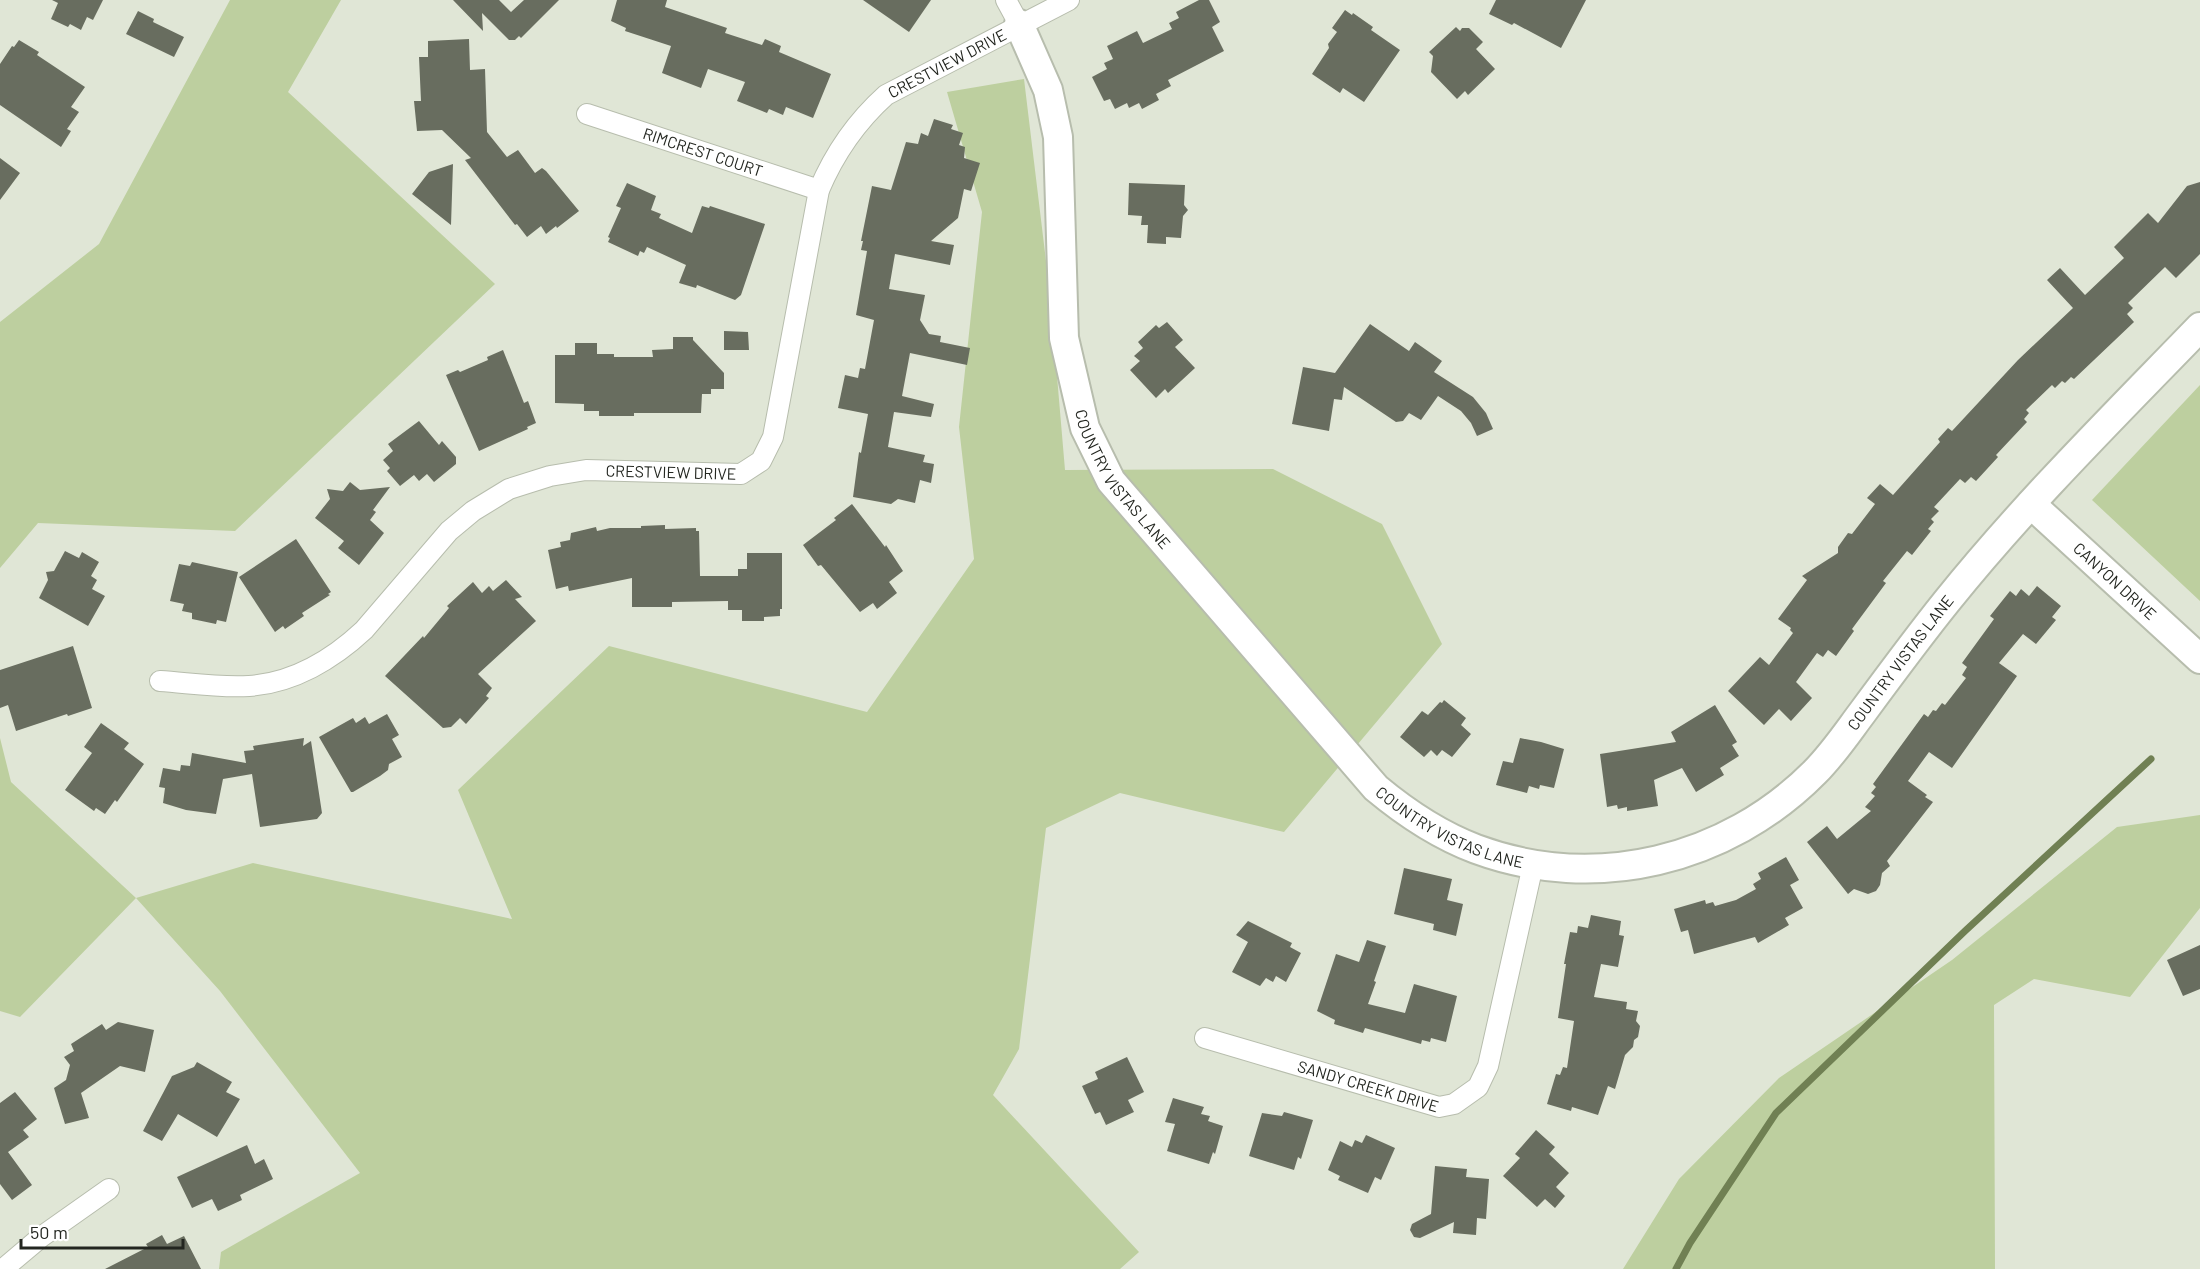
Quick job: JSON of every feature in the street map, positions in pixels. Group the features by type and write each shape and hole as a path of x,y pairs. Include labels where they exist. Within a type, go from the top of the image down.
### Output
{"street":[{"name":"CRESTVIEW DRIVE","path":"160,681 249,686 292,676 312,668 349,644 364,630 449,531 472,511 530,481 586,470 741,474 761,461 773,437 819,190 844,142 870,109 886,95 1013,12 1069,0"},
{"name":"COUNTRY VISTAS LANE","path":"1013,12 1048,90 1058,137 1064,338 1085,428 1111,481 1376,788 1423,823 1449,837 1476,849 1533,865 1594,869 1656,862 1715,842 1769,811 1809,778 1837,747 1947,600 2031,504 2200,327"},
{"name":"RIMCREST COURT","path":"586,114 819,190"},
{"name":"CANYON DRIVE","path":"2031,504 2200,659"},
{"name":"SANDY CREEK DRIVE","path":"1205,1038 1439,1107 1454,1104 1478,1087 1488,1066 1533,865"},
{"path":"3,1269 41,1236 109,1189"}],"green space":[{"path":"230,0 341,0 288,92 495,284 235,531 38,523 0,568 0,322 99,244"},
{"path":"1024,79 1050,294 1065,470 1273,469 1382,524 1442,644 1284,832 1120,793 1046,828 1019,1049 993,1095 1139,1252 1120,1269 219,1269 221,1252 360,1173 220,991 136,898 253,863 512,919 458,790 609,646 867,712 974,559 959,427 982,212 947,92"},
{"path":"2200,385 2200,601 2092,500"},
{"path":"0,738 11,782 136,898 20,1017 0,1011"},
{"path":"2200,815 2200,908 2130,997 2034,979 1994,1005 1995,1269 1623,1269 1679,1179 1779,1078 1952,960 2117,827"}],"building":[{"path":"52,0 103,0 93,20 87,17 81,30 70,24 68,27 51,19 58,3"},
{"path":"453,0 499,0 511,12 524,0 559,0 521,38 519,36 515,40 509,40 482,13 483,31"},
{"path":"617,0 667,0 665,7 727,28 725,33 762,45 765,39 781,46 779,52 831,74 813,118 786,107 783,115 769,109 767,113 737,101 745,82 708,69 701,88 662,73 671,46 625,31 626,28 611,21"},
{"path":"863,0 931,0 909,32"},
{"path":"1199,0 1209,0 1220,22 1212,27 1224,51 1168,80 1171,86 1156,94 1159,100 1142,109 1139,103 1129,108 1127,103 1115,109 1110,99 1104,101 1092,77 1107,69 1104,63 1113,59 1107,46 1137,31 1143,43 1172,29 1169,23 1179,18 1176,12"},
{"path":"1496,0 1586,0 1561,48 1514,23 1512,25 1489,14"},
{"path":"1345,10 1373,27 1371,30 1400,50 1364,102 1343,88 1340,93 1312,74 1337,32 1332,28"},
{"path":"138,11 154,19 153,22 184,37 174,57 126,34"},
{"path":"1456,27 1460,31 1462,28 1469,28 1483,42 1476,49 1495,69 1468,95 1465,91 1457,99 1431,72 1433,56 1429,52"},
{"path":"469,39 470,70 485,69 487,132 507,157 518,150 535,173 542,168 546,171 579,211 546,234 541,226 527,237 517,224 515,225 465,160 471,158 442,130 417,131 414,101 421,101 419,57 428,57 428,41"},
{"path":"19,40 39,52 37,55 85,87 71,107 79,112 67,129 71,131 61,147 0,105 0,64"},
{"path":"934,119 953,125 951,129 963,133 959,145 965,147 964,158 980,163 971,191 964,189 958,218 931,241 954,245 950,265 895,254 889,289 925,295 920,320 929,334 941,336 940,342 970,348 967,365 910,353 902,396 934,404 931,417 894,412 888,447 925,455 923,462 934,464 931,483 920,480 915,503 898,499 891,504 853,497 859,452 861,453 868,414 838,408 845,375 858,378 860,368 865,369 874,320 856,315 867,251 861,250 863,241 861,241 872,186 891,190 906,142 918,144 921,133 928,136"},
{"path":"0,158 20,173 0,200"},
{"path":"453,164 451,225 412,194 429,172"},
{"path":"2200,182 2200,254 2176,278 2165,267 2128,303 2133,308 2127,314 2134,322 2074,379 2071,377 2065,383 2062,381 2055,388 2052,385 2026,410 2029,413 2024,419 2027,422 1996,455 1998,457 1976,481 1971,477 1965,483 1960,479 1934,507 1939,511 1931,519 1934,522 1928,529 1931,531 1912,555 1907,551 1883,581 1886,583 1852,629 1854,631 1836,656 1828,650 1823,657 1817,653 1796,682 1812,698 1791,721 1779,709 1764,725 1728,691 1760,657 1769,665 1793,633 1791,628 1778,619 1807,580 1802,576 1838,553 1838,547 1848,533 1852,534 1875,504 1867,498 1880,484 1893,495 1940,442 1938,439 1948,428 1952,431 2018,360 2073,308 2047,280 2060,268 2085,295 2124,258 2114,247 2148,213 2158,223 2187,186"},
{"path":"627,183 656,196 651,210 661,214 659,218 692,233 702,206 709,208 710,206 765,224 741,295 735,300 697,285 696,288 679,283 686,265 647,247 644,253 640,251 638,256 608,242 621,208 616,206"},
{"path":"1129,183 1185,185 1184,205 1188,210 1183,216 1181,238 1166,237 1166,244 1147,243 1148,225 1141,225 1142,216 1128,215"},
{"path":"1167,322 1183,340 1175,347 1195,368 1168,393 1165,389 1156,398 1130,370 1140,361 1134,356 1143,348 1138,342 1156,325 1159,328"},
{"path":"1370,324 1409,351 1415,342 1442,361 1434,372 1473,397 1486,413 1493,429 1477,436 1471,423 1461,411 1438,396 1421,420 1409,413 1403,421 1396,422 1344,387 1342,400 1334,399 1329,431 1292,424 1303,367 1335,373"},
{"path":"724,331 748,332 749,350 724,350"},
{"path":"673,337 693,337 693,340 724,373 724,389 711,389 711,394 702,394 701,413 634,413 634,416 599,416 599,411 584,411 584,404 555,403 555,355 575,355 575,343 597,343 597,354 614,354 614,357 653,357 652,350 673,349"},
{"path":"503,350 524,403 528,401 536,423 527,427 528,429 479,451 446,375 458,370 460,372 488,360 487,357"},
{"path":"419,421 439,445 442,441 456,457 456,464 434,482 427,474 419,481 414,475 400,486 387,471 390,468 383,460 393,451 388,444"},
{"path":"350,482 360,490 390,487 373,510 376,512 370,520 384,533 359,565 338,548 344,541 315,518 330,499 327,489 343,491"},
{"path":"852,504 885,547 886,545 903,571 889,582 897,593 877,609 873,603 860,612 821,565 818,566 803,545 836,520 834,518"},
{"path":"665,525 665,529 696,528 696,531 699,531 700,576 738,576 738,569 747,569 747,553 782,553 780,616 764,617 764,621 742,621 742,610 728,610 728,601 672,602 672,607 632,607 632,578 569,591 568,586 556,589 548,550 561,547 560,542 570,540 571,533 596,527 597,531 610,528"},
{"path":"296,539 331,592 328,594 330,595 302,613 304,616 285,629 283,626 275,632 239,577"},
{"path":"65,551 79,558 82,552 99,562 91,576 97,580 92,589 105,596 88,626 39,598 48,580 46,572 54,571"},
{"path":"192,562 238,572 226,622 217,620 216,624 192,619 192,613 182,611 184,604 170,601 179,564 190,566"},
{"path":"506,580 522,597 515,599 536,621 478,674 492,688 486,696 489,698 466,724 460,718 451,727 443,728 385,676 423,636 424,638 449,608 447,606 473,582 482,593 489,586 493,591"},
{"path":"2037,586 2061,606 2052,617 2056,620 2036,644 2023,634 1999,663 2017,676 1952,768 1929,752 1908,781 1933,802 1887,861 1890,866 1882,873 1880,885 1876,891 1868,894 1854,889 1848,894 1807,842 1827,826 1837,839 1871,811 1865,807 1875,796 1871,793 1876,787 1873,784 1924,714 1928,717 1942,703 1945,705 1966,678 1962,675 1967,667 1962,663 1994,619 1990,616 2010,591 2016,596 2021,589 2029,596"},
{"path":"73,646 92,708 16,731 8,705 0,708 0,670"},
{"path":"1444,700 1466,718 1461,725 1471,734 1452,757 1442,750 1437,756 1431,750 1424,757 1400,737 1422,711 1428,715"},
{"path":"1715,705 1737,742 1732,745 1739,756 1720,768 1724,775 1696,792 1682,768 1654,780 1658,806 1627,811 1627,807 1618,809 1617,805 1607,807 1600,754 1676,742 1671,732"},
{"path":"387,714 399,735 392,739 402,757 389,764 388,770 380,776 351,792 319,737 353,718 356,723 365,717 369,724"},
{"path":"101,723 129,743 124,749 144,764 117,802 115,800 105,814 96,808 94,811 65,790 92,753 84,747"},
{"path":"304,738 303,746 311,741 322,813 317,819 260,827 252,774 223,779 216,814 186,810 163,803 165,788 159,787 163,768 180,771 181,765 190,766 192,753 246,763 244,751 254,750 253,746"},
{"path":"1520,738 1564,749 1554,788 1540,785 1539,789 1529,786 1527,793 1496,785 1503,761 1513,763"},
{"path":"1786,857 1799,880 1790,885 1803,908 1785,918 1789,925 1758,943 1755,937 1694,954 1688,930 1681,932 1674,909 1705,900 1706,904 1713,902 1715,906 1736,900 1756,889 1753,884 1761,879 1758,873"},
{"path":"1404,868 1452,879 1447,900 1463,904 1456,936 1433,930 1434,924 1394,914"},
{"path":"1591,915 1621,921 1619,935 1624,936 1618,967 1601,964 1594,997 1627,1002 1626,1009 1638,1011 1636,1021 1640,1026 1633,1047 1625,1055 1615,1089 1608,1086 1598,1115 1572,1107 1571,1111 1547,1104 1556,1074 1560,1075 1563,1067 1567,1068 1574,1021 1558,1018 1570,932 1577,933 1578,926 1588,928"},
{"path":"1248,921 1292,943 1290,947 1301,953 1286,982 1276,976 1273,982 1266,978 1260,986 1232,972 1248,942 1236,935"},
{"path":"1367,940 1386,946 1368,1004 1405,1013 1414,984 1457,996 1446,1042 1431,1038 1430,1042 1422,1040 1421,1044 1365,1028 1363,1033 1334,1024 1335,1020 1317,1011 1336,954 1359,962"},
{"path":"2200,945 2200,989 2183,996 2167,960"},
{"path":"118,1022 154,1030 145,1072 120,1066 81,1093 89,1118 65,1124 54,1088 66,1080 70,1065 64,1057 74,1051 71,1044 102,1024 106,1030"},
{"path":"1127,1057 1144,1092 1128,1100 1134,1112 1106,1125 1100,1112 1095,1114 1082,1086 1098,1079 1095,1072"},
{"path":"197,1062 232,1082 226,1092 240,1099 217,1137 178,1114 162,1141 143,1131 172,1076 194,1067"},
{"path":"15,1092 37,1119 23,1130 29,1137 8,1152 32,1185 12,1200 0,1184 0,1103"},
{"path":"1173,1098 1204,1107 1201,1114 1210,1116 1208,1121 1223,1126 1215,1154 1213,1152 1209,1164 1167,1151 1175,1124 1165,1122"},
{"path":"1284,1112 1313,1120 1301,1159 1298,1157 1294,1170 1249,1156 1262,1113 1282,1116"},
{"path":"1536,1130 1555,1147 1549,1154 1569,1173 1556,1187 1565,1196 1555,1208 1545,1199 1537,1207 1503,1176 1520,1158 1515,1154"},
{"path":"1366,1135 1395,1148 1381,1180 1375,1177 1368,1193 1338,1180 1340,1176 1328,1170 1340,1141 1352,1147 1355,1140 1362,1143"},
{"path":"247,1145 255,1164 264,1159 273,1179 240,1195 242,1200 218,1211 212,1199 192,1208 177,1177"},
{"path":"1435,1166 1467,1169 1466,1177 1489,1179 1486,1219 1477,1218 1476,1235 1453,1233 1454,1222 1420,1238 1414,1237 1410,1230 1412,1224 1431,1214"},
{"path":"162,1235 167,1244 184,1236 201,1269 105,1269 148,1247 146,1244"}],"waterway":[{"path":"1676,1269 1690,1243 1776,1113 1965,931 2151,759"}]}
